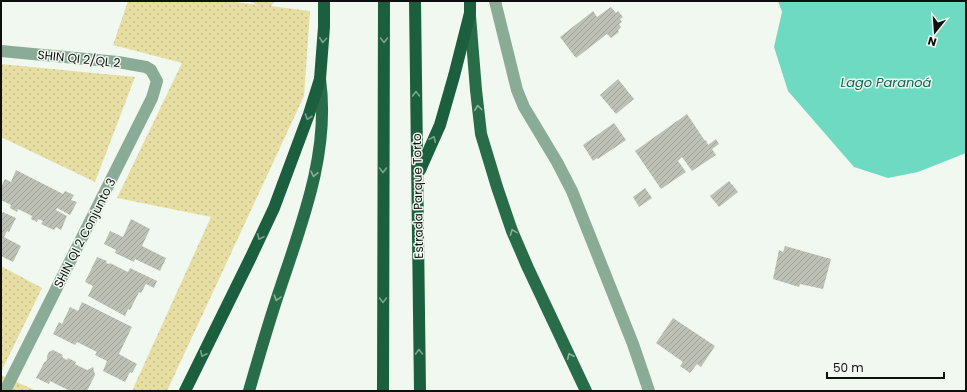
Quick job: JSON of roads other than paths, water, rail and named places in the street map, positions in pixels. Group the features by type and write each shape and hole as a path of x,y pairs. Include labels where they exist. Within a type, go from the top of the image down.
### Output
{"highway":[{"path":"185,391 274,208 309,114 320,79 324,27 324,1"},
{"path":"382,391 384,1"},
{"name":"Estrada Parque Torto","path":"415,1 420,391"},
{"path":"418,175 440,125 454,76 470,7"}],"main road":[{"path":"470,7 481,134 497,187 512,232 586,391"},
{"path":"249,391 270,320 306,212 316,167 322,114 320,79"}],"street":[{"path":"495,1 517,90 524,107 557,162 572,191 633,344 649,391"},
{"name":"SHIN QI 2/QL 2","path":"1,51 135,65 146,67 154,74"},
{"name":"SHIN QI 2 Conjunto 3","path":"5,391 152,98 157,81 154,74"}],"water":[{"name":"Lago Paranoá","path":"778,1 966,1 966,153 918,172 888,178 854,167 788,91 774,47 782,12"}]}
